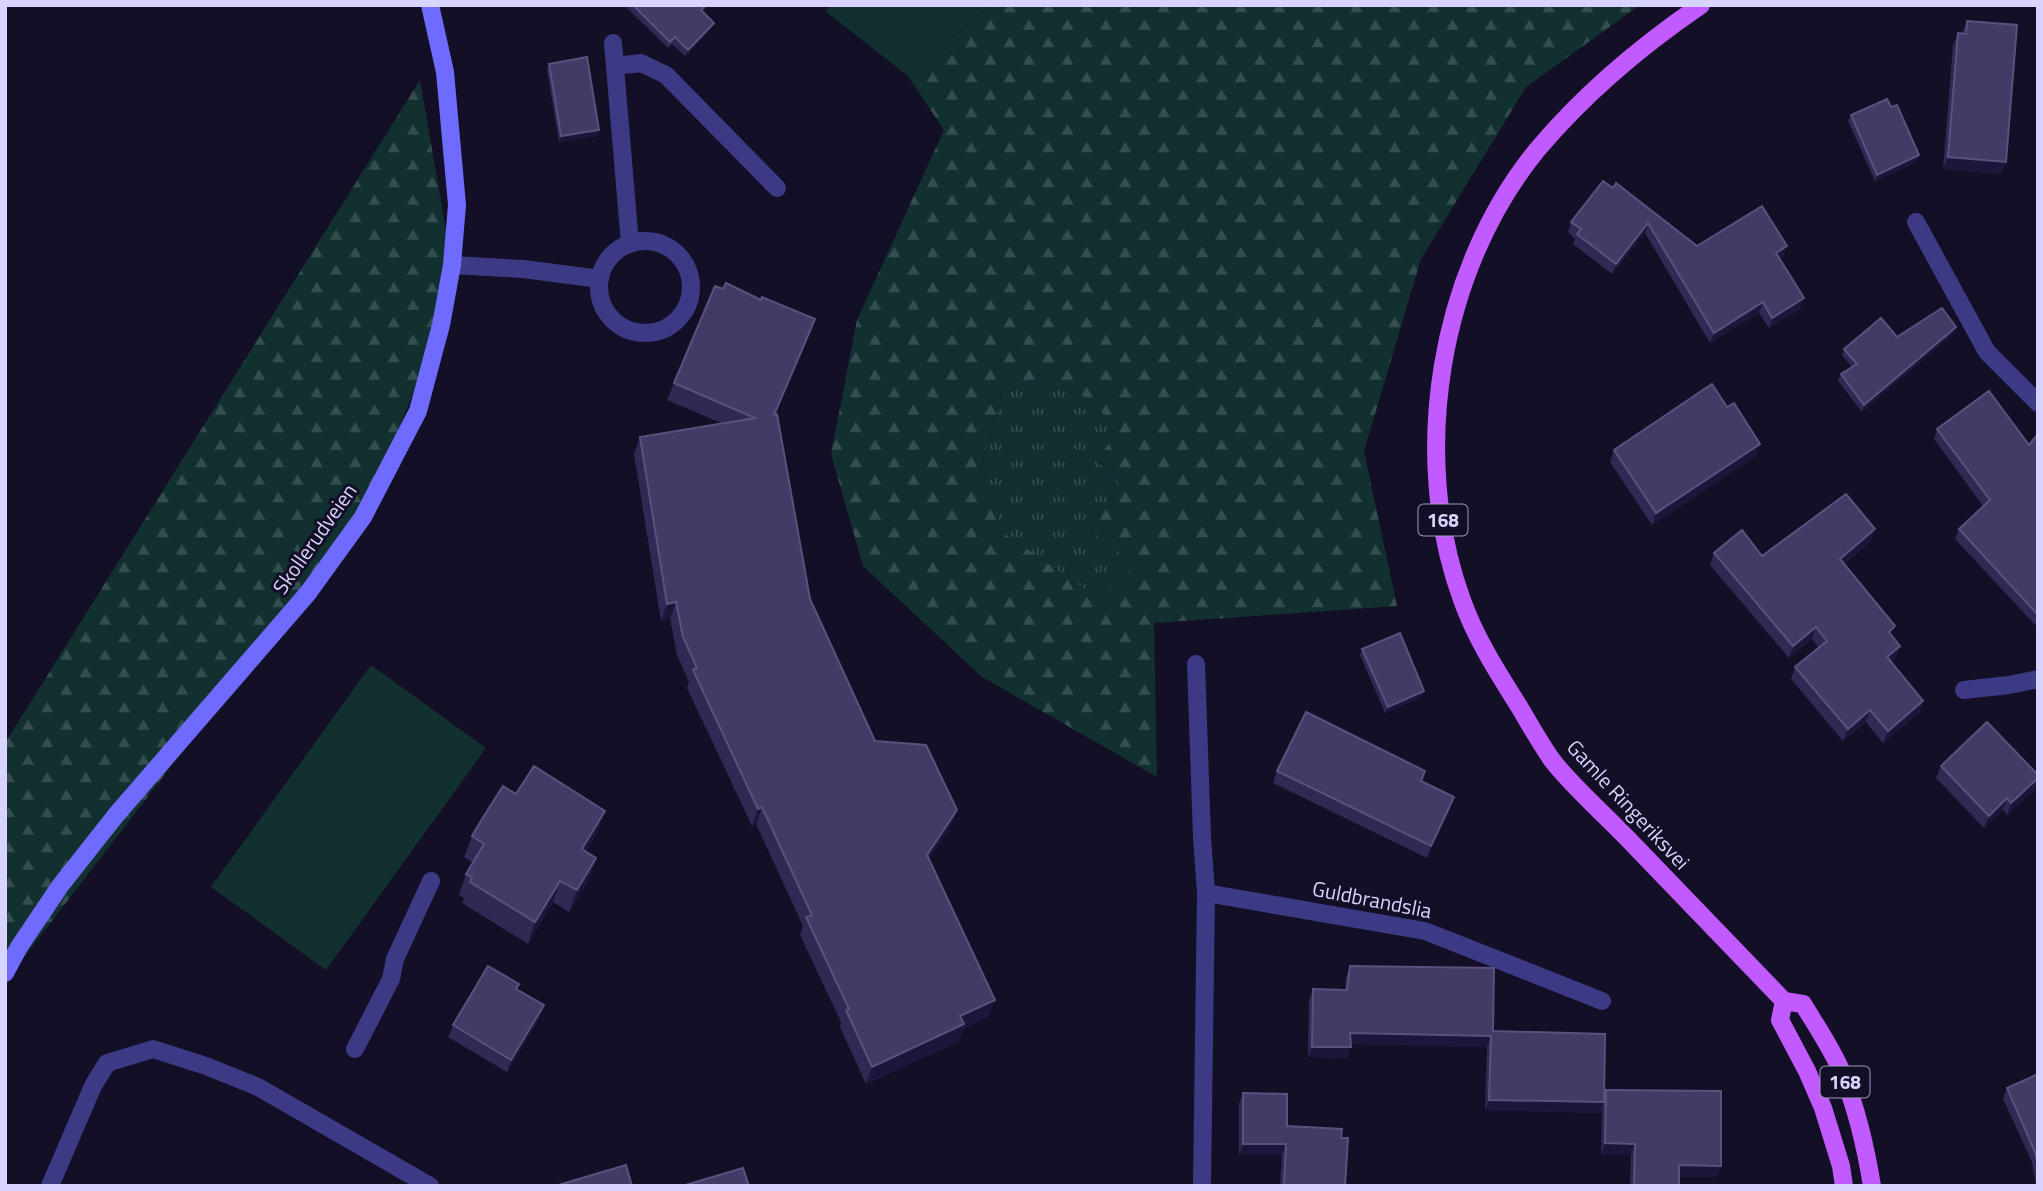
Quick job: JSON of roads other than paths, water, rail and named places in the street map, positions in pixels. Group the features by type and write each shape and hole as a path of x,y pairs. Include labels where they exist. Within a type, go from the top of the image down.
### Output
{"main road":[{"name":"Gamle Ringeriksvei","path":"1701,5 1618,68 1576,107 1536,152 1503,201 1484,236 1457,302 1444,360 1435,425 1439,497 1456,578 1475,632 1552,761 1784,1001 1803,1004 1843,1074 1861,1134 1872,1186"},
{"name":"168","path":"1784,1001 1780,1020 1808,1071 1823,1108 1841,1166 1843,1186"}],"street":[{"name":"Skollerudveien","path":"5,973 60,886 116,815 308,593 363,517 418,411 442,325 452,265 457,205 445,72 430,5"},
{"path":"613,43 629,244"},
{"path":"615,66 642,63 666,75 777,188"},
{"path":"1916,222 1987,352 2038,403"},
{"path":"644,241 660,243 673,250 690,275 688,305 680,318 668,327 653,332 624,328 604,307 600,294 600,279 606,264 616,252 629,244 644,241"},
{"path":"452,265 600,279"},
{"path":"1196,664 1206,893 1202,1186"},
{"path":"1964,690 2038,679"},
{"path":"355,1049 391,979 395,959 431,881"},
{"name":"Guldbrandslia","path":"1206,893 1425,931 1602,1001"},
{"path":"50,1186 93,1086 107,1063 153,1049 258,1087 430,1186"}]}
